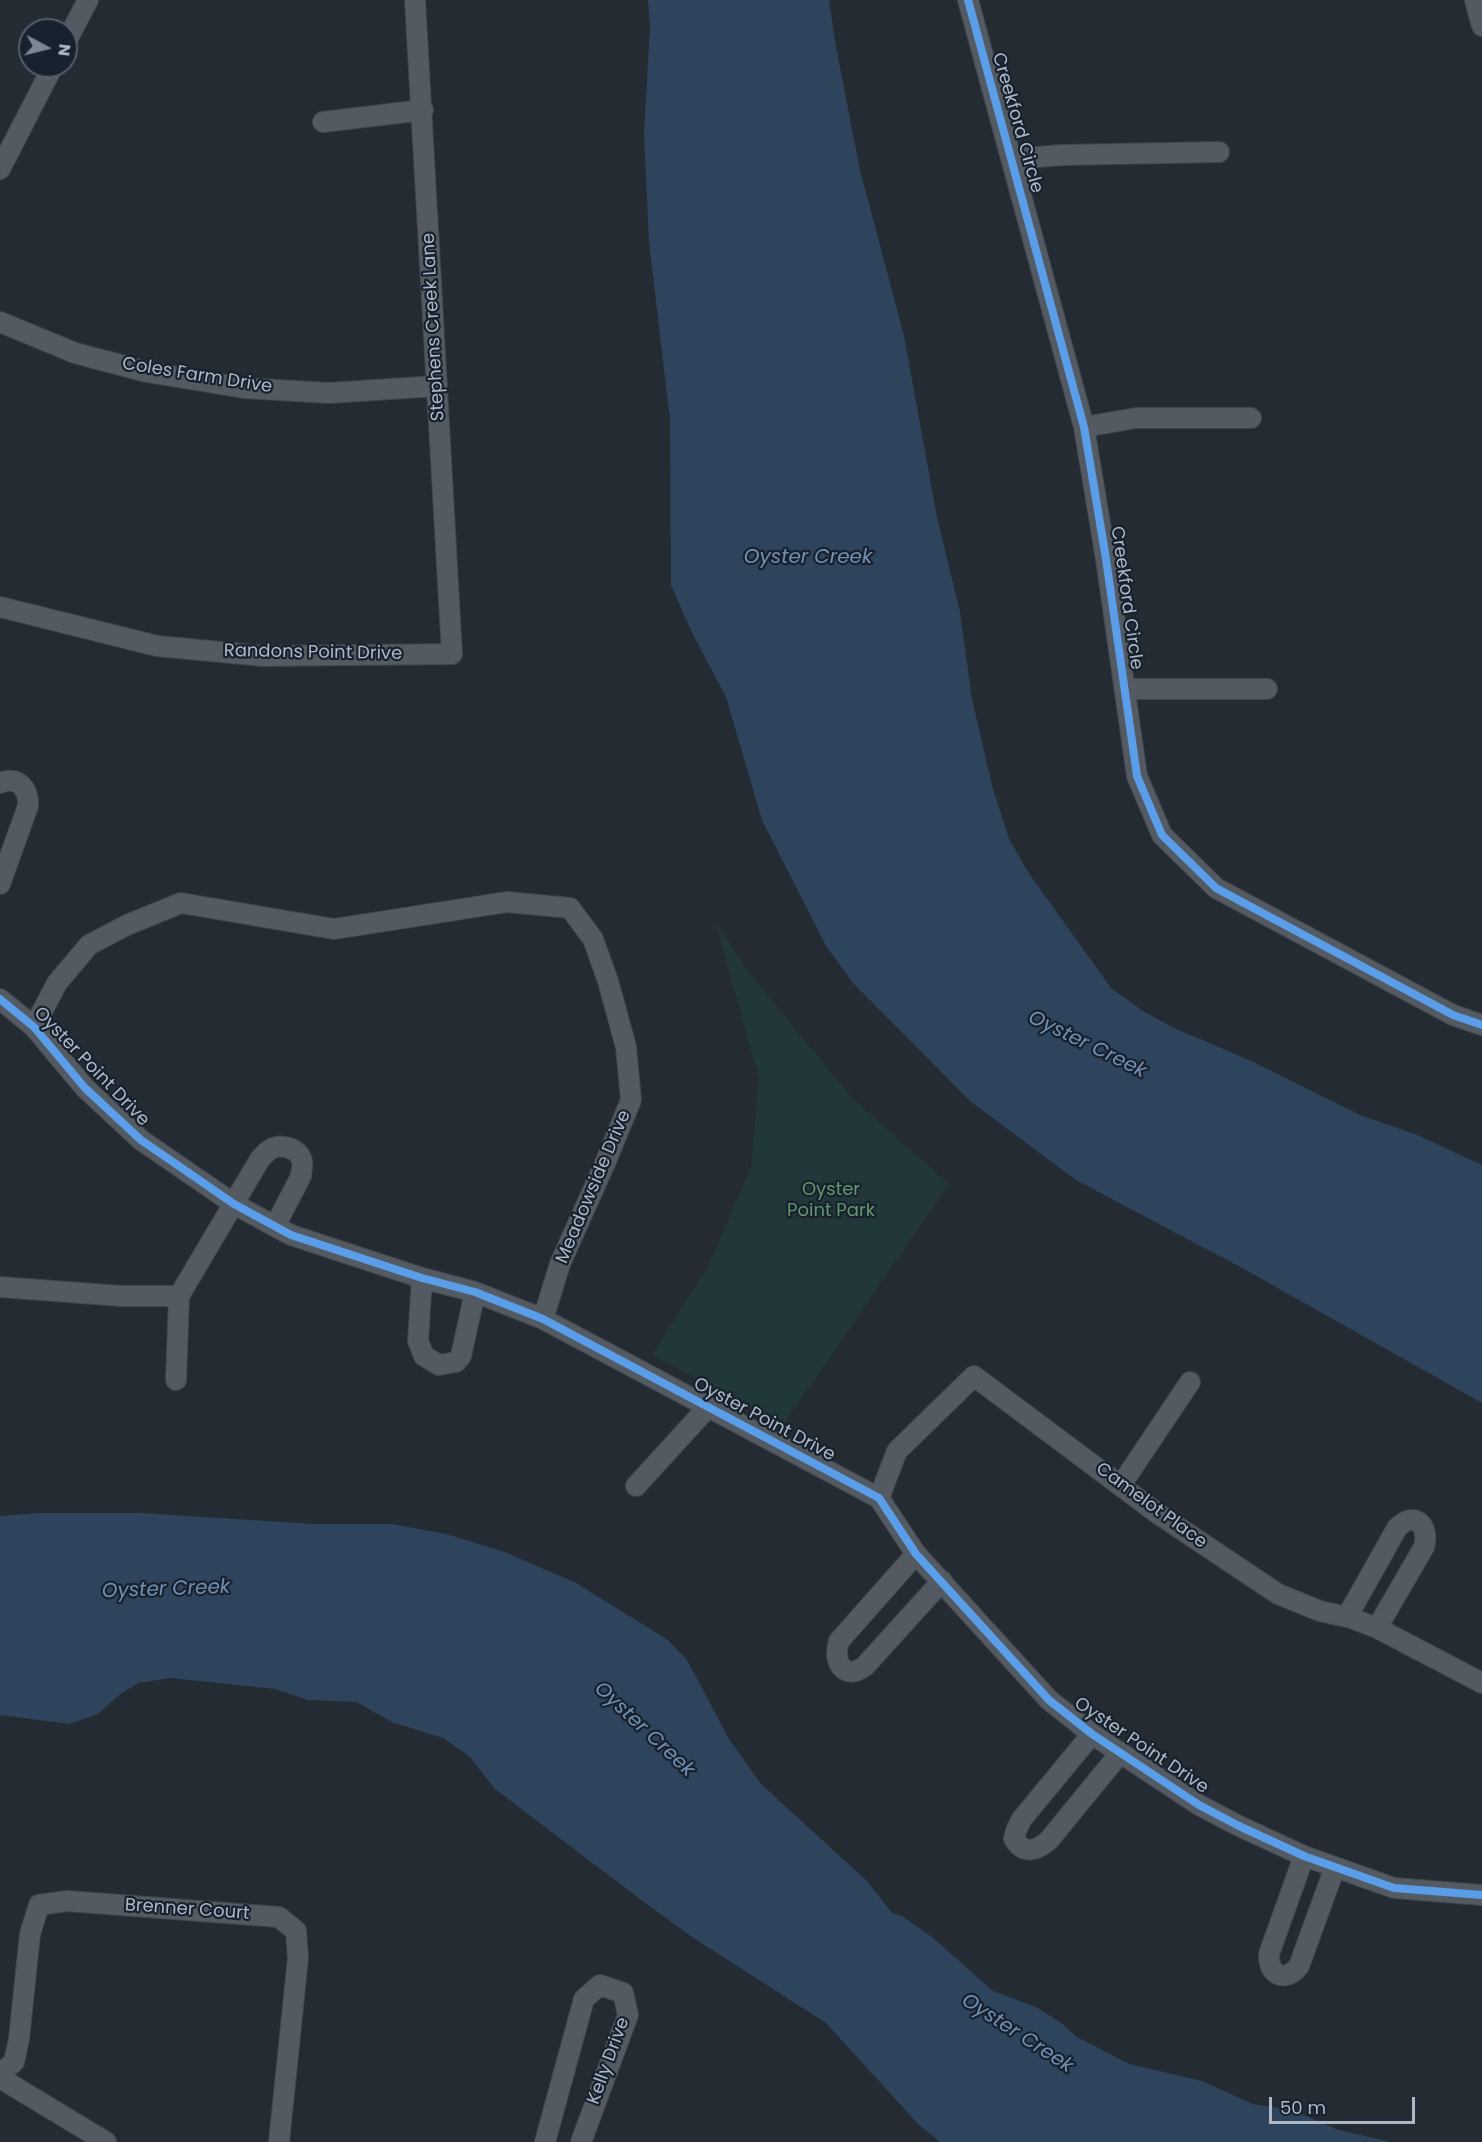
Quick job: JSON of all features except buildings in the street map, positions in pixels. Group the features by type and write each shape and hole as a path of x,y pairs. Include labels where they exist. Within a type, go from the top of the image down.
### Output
{"street":[{"path":"78,19 88,0"},
{"name":"Stephens Creek Lane","path":"415,0 452,654"},
{"name":"Creekford Circle","path":"968,0 1084,427 1137,776 1162,835 1216,888 1453,1015 1482,1025"},
{"path":"1475,0 1482,26"},
{"path":"0,169 47,78"},
{"path":"323,122 423,110"},
{"path":"1012,159 1062,155 1219,152"},
{"name":"Coles Farm Drive","path":"0,322 85,356 147,372 244,388 329,393 437,386"},
{"path":"1084,427 1136,418 1251,418"},
{"name":"Randons Point Drive","path":"0,607 157,646 263,656 452,654"},
{"path":"1125,690 1267,688"},
{"path":"0,783 12,780 19,782 26,789 28,799 0,884"},
{"name":"Meadowside Drive","path":"34,1028 57,983 89,945 127,925 181,903 334,929 507,902 570,908 593,939 608,981 626,1047 631,1100 560,1264 543,1319"},
{"name":"Oyster Point Drive","path":"0,999 34,1028 85,1088 141,1140 234,1204 291,1235 422,1278 475,1292 543,1319 879,1498 916,1554 1049,1700 1092,1734 1199,1804 1239,1826 1304,1856 1394,1888 1482,1895"},
{"path":"176,1380 179,1296 260,1159 270,1149 285,1147 297,1152 302,1160 301,1176 275,1226"},
{"path":"422,1278 418,1341 424,1356 439,1365 456,1362 461,1356 475,1292"},
{"path":"0,1287 121,1296 179,1296"},
{"name":"Camelot Place","path":"879,1498 897,1451 974,1376 1157,1513 1278,1594 1320,1611 1347,1617 1377,1628 1482,1683"},
{"path":"1121,1485 1190,1382"},
{"path":"636,1486 708,1407"},
{"path":"1347,1617 1397,1528 1403,1521 1411,1520 1420,1523 1425,1529 1424,1547 1377,1628"},
{"path":"916,1554 839,1641 836,1648 837,1658 843,1669 850,1672 858,1671 865,1666 942,1581"},
{"path":"1092,1734 1021,1820 1014,1839 1018,1845 1033,1851 1041,1848 1120,1752"},
{"path":"1304,1856 1269,1954 1272,1971 1278,1975 1295,1972 1299,1966 1335,1867"},
{"name":"Brenner Court","path":"0,2074 14,2062 19,2039 30,1934 39,1905 67,1901 279,1917 296,1931 298,1958 279,2142"},
{"name":"Kelly Drive","path":"545,2142 584,1999 600,1985 623,1993 628,2015 581,2142"},
{"path":"0,2078 106,2142"}],"green space":[{"name":"Oyster Point Park","path":"715,921 745,967 851,1097 949,1184 782,1427 652,1354 709,1265 751,1167 759,1078"}],"water":[{"name":"Oyster Creek","path":"648,0 829,0 860,170 904,336 937,517 960,612 972,699 993,789 1009,839 1028,872 1111,988 1143,1011 1174,1028 1249,1060 1360,1115 1415,1134 1482,1165 1482,1403 1244,1269 1076,1180 970,1101 853,983 826,946 762,820 726,697 691,631 671,585 670,420 649,242 644,134 650,26"},
{"name":"Oyster Creek","path":"39,1513 141,1513 313,1524 392,1524 446,1534 505,1552 576,1583 668,1640 687,1660 729,1739 761,1784 867,1881 892,1913 902,1916 932,1937 993,1991 1036,2007 1061,2023 1077,2037 1129,2064 1202,2081 1253,2104 1292,2110 1339,2130 1391,2142 940,2142 919,2125 826,2023 692,1937 636,1896 495,1789 469,1756 443,1738 394,1723 356,1702 308,1700 275,1689 171,1678 138,1683 119,1695 98,1714 70,1724 0,1715 0,1516"}],"cycle path":[{"path":"968,0 1084,427 1106,559 1137,776 1162,835 1216,888 1453,1015 1482,1025"},
{"path":"0,999 34,1027 85,1088 141,1140 234,1204 291,1235 422,1278 475,1292 543,1319 879,1498 916,1554 1049,1700 1092,1734 1199,1805 1304,1856 1394,1888 1482,1895"}]}
